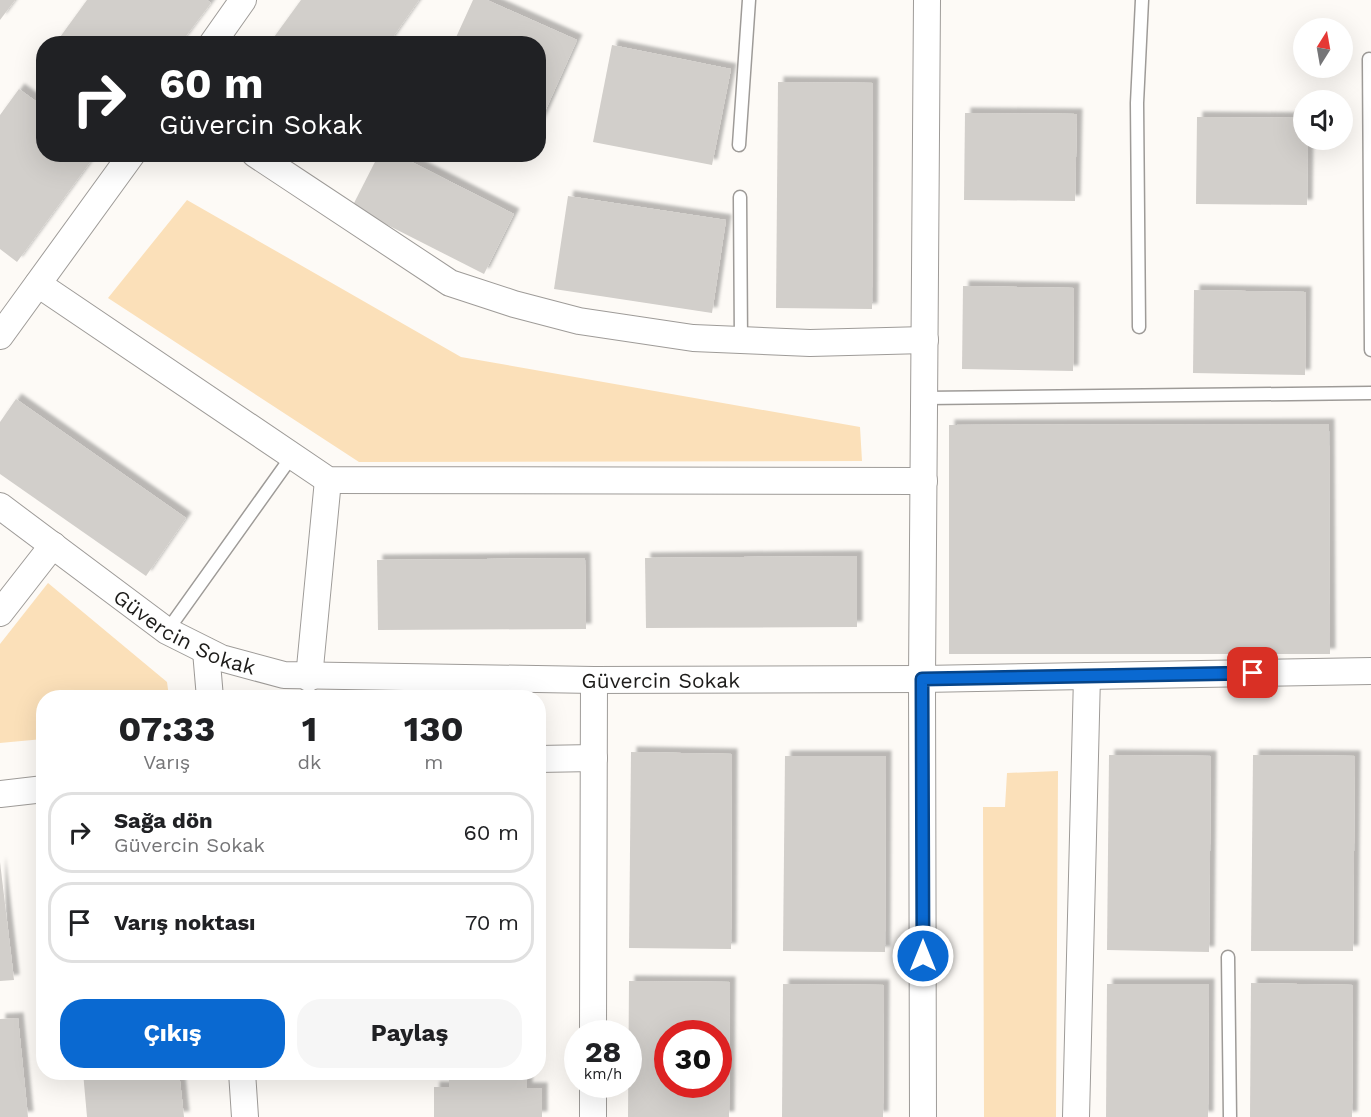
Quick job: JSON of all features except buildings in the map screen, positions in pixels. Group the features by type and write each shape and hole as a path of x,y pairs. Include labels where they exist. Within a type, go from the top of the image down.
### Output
{"street":[{"path":"218,36 243,0"},
{"path":"923,1117 922,679 927,0"},
{"path":"0,336 126,162"},
{"path":"267,162 450,283 513,304 579,321 636,331 741,342 925,340"},
{"path":"38,284 328,480 924,481"},
{"path":"309,678 328,480"},
{"name":"Güvercin Sokak","path":"0,506 167,631 206,651 249,668 309,678 922,679 1371,671"},
{"path":"0,613 52,545"},
{"path":"206,651 209,690"},
{"path":"1076,1117 1087,676"},
{"path":"593,1020 594,680"},
{"path":"546,759 594,758"},
{"path":"0,794 36,790"},
{"path":"243,1080 245,1117"},
{"path":"593,1098 593,1117"}],"lane":[{"path":"739,145 749,0"},
{"path":"1139,327 1137,103 1142,0"},
{"path":"1369,59 1371,350"},
{"path":"740,197 741,342"},
{"path":"924,398 1371,393"},
{"path":"167,631 292,456"},
{"path":"1228,957 1230,1117"}],"shaded area":[{"path":"187,200 461,357 860,427 862,461 359,462 108,298"},
{"path":"48,583 167,682 168,690 36,690 36,740 0,743 0,644"},
{"path":"1058,771 1056,1117 984,1117 983,807 1005,807 1007,773"}],"route":[{"path":"923,956 922,679 1253,673"}]}
